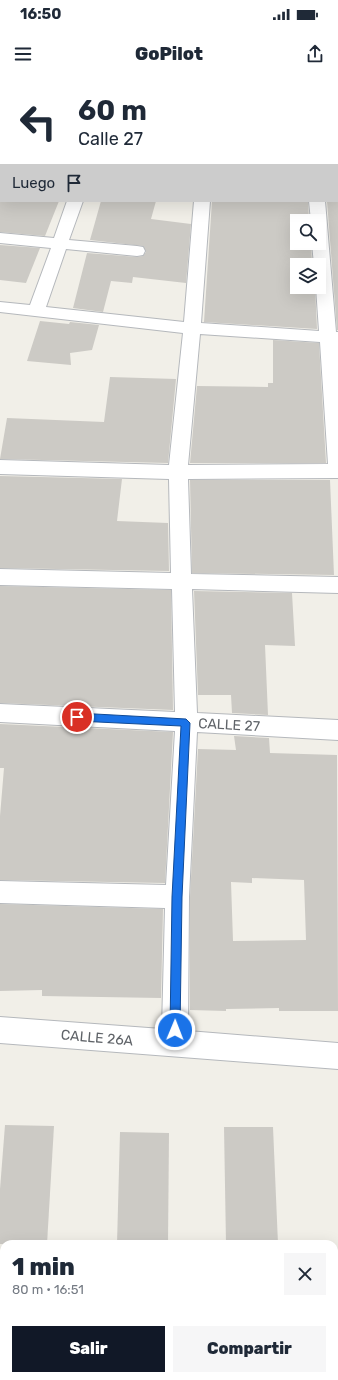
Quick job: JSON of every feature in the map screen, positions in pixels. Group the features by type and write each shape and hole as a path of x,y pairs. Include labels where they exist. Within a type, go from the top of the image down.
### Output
{"street":[{"path":"36,311 75,202"},
{"path":"175,1044 177,897 186,723 180,580 178,472 202,202"},
{"path":"0,467 178,472 338,471 333,337 317,202"},
{"path":"0,238 137,250"},
{"path":"0,308 191,328 333,337"},
{"path":"0,577 180,580 338,585"},
{"name":"CALLE 27","path":"0,713 338,730"},
{"path":"0,892 177,897"},
{"name":"CALLE 26A","path":"0,1030 338,1056"}],"building":[{"path":"0,202 59,202 45,236 0,232"},
{"path":"101,202 156,202 151,219 191,224 186,283 133,277 132,283 111,281 103,312 73,308 87,253 137,257 143,256 146,252 143,246 90,240"},
{"path":"212,202 308,202 309,214 290,214 290,250 311,250 312,258 290,258 290,294 315,294 317,329 204,322"},
{"path":"327,202 338,202 337,330"},
{"path":"0,245 40,248 26,283 0,280"},
{"path":"40,321 99,325 92,350 70,353 71,365 27,361"},
{"path":"273,340 319,343 326,463 190,463 197,386 268,387 268,383 273,383"},
{"path":"110,377 176,379 168,463 0,459 7,418 104,422"},
{"path":"0,476 122,479 117,521 168,523 169,571 0,568"},
{"path":"190,480 330,480 334,575 192,573"},
{"path":"0,586 171,590 173,710 0,703"},
{"path":"194,591 292,593 295,646 265,645 268,715 232,713 231,695 198,695"},
{"path":"0,724 173,732 165,883 0,880 0,816 4,768 0,768"},
{"path":"234,736 269,738 270,753 337,755 338,1011 279,1011 279,1008 226,1009 226,1011 190,1010 190,897 198,749 236,750","holes":["252,878 304,880 306,940 233,941 231,882 252,883"]},
{"path":"0,904 163,909 161,998 42,996 42,990 0,991"},
{"path":"5,1125 54,1126 47,1240 0,1240 0,1189"},
{"path":"224,1127 273,1127 278,1240 226,1240"},
{"path":"120,1132 169,1133 168,1240 117,1240"}],"route":[{"path":"77,717 186,723 177,897 175,1030"}]}
